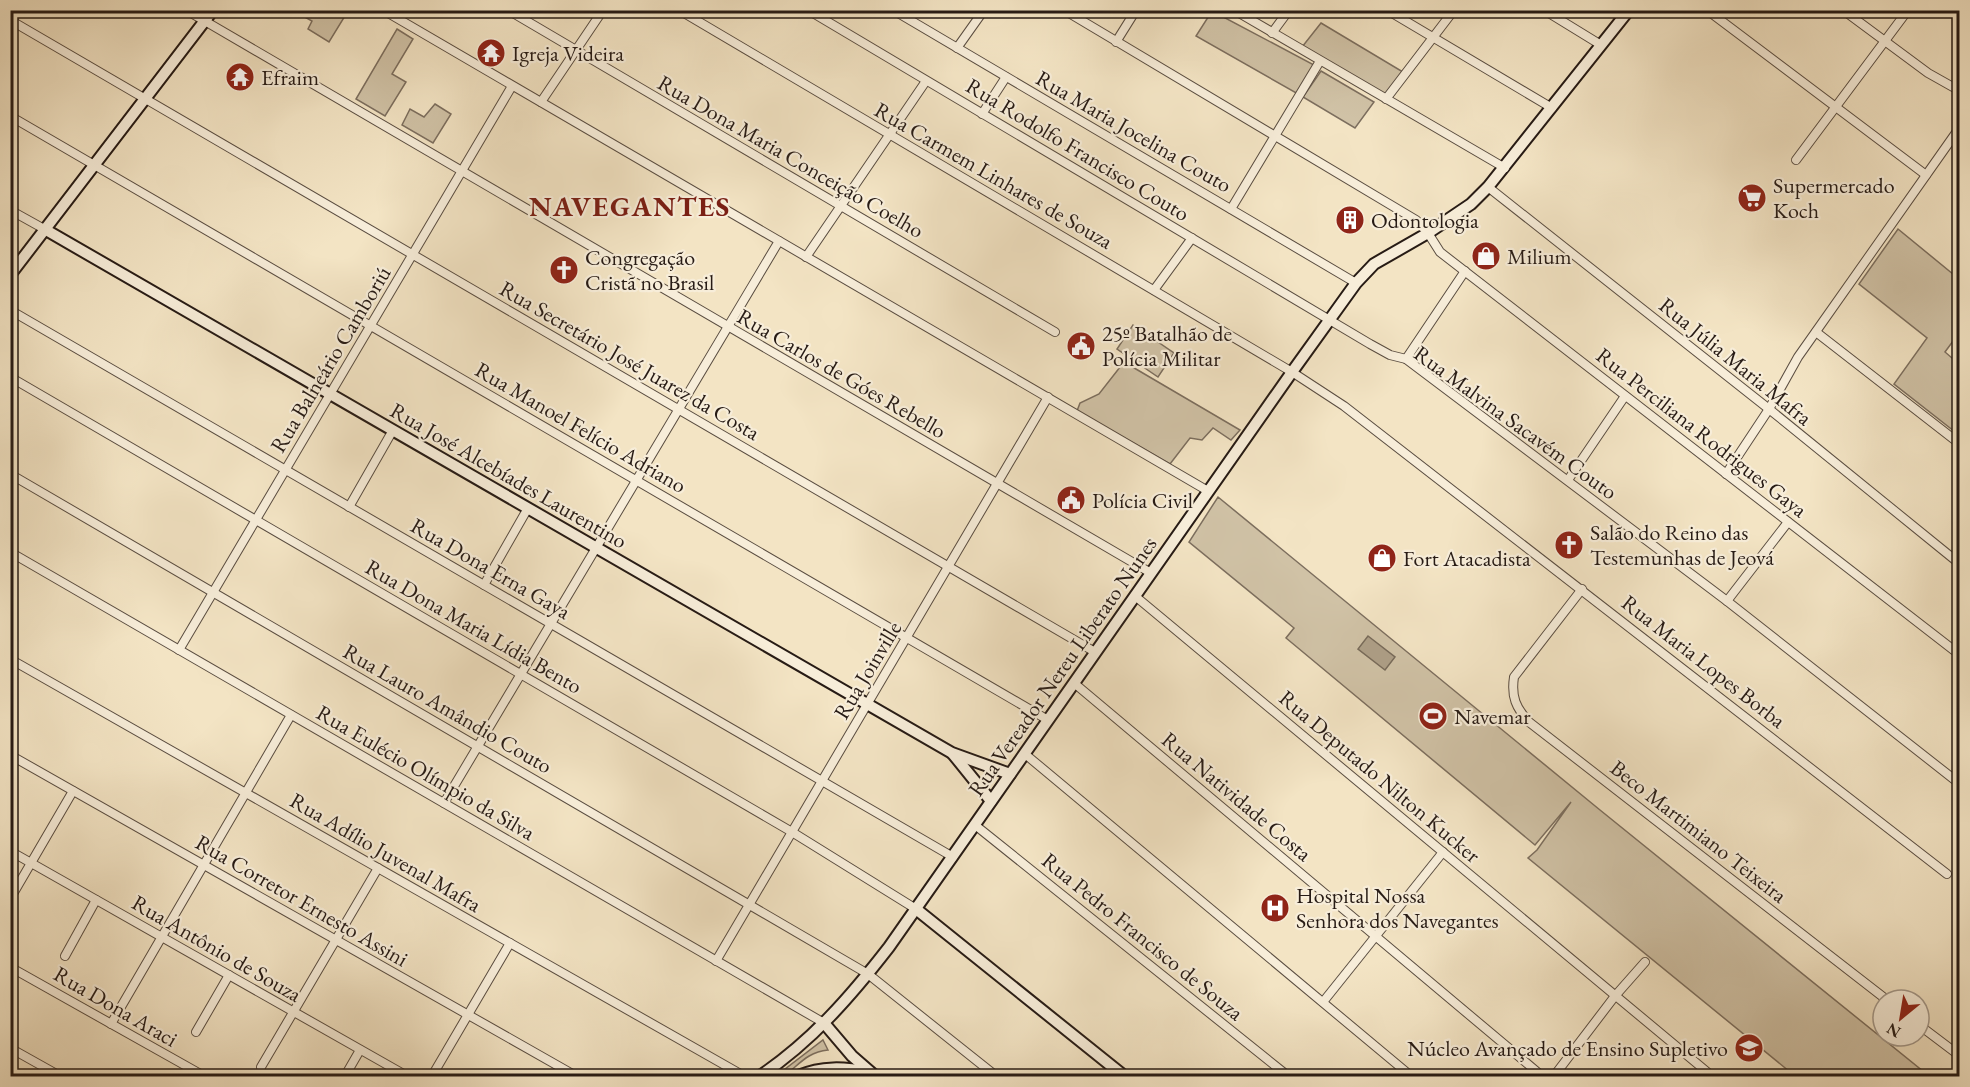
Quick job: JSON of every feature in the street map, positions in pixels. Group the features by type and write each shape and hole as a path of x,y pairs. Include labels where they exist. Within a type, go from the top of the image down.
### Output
{"main road":[{"path":"10,275 213,10"},
{"name":"Rua Vereador Nereu Liberato Nunes","path":"760,1077 810,1038 868,974 953,857 1356,283 1382,258 1428,233 1471,204 1488,188 1629,10"},
{"name":"Rua José Alcebíades Laurentino","path":"46,230 952,753 1010,774"},
{"name":"Rua José Alcebíades Laurentino","path":"952,753 991,801"},
{"path":"916,909 1124,1077"},
{"path":"824,1023 872,1074"},
{"path":"798,1077 827,1068 849,1068 872,1074"}],"street":[{"name":"Rua Carlos de Góes Rebello","path":"186,10 1151,573"},
{"path":"383,10 1208,491"},
{"name":"Rua Dona Maria Conceição Coelho","path":"508,10 1055,332"},
{"path":"541,102 603,10"},
{"name":"Rua Carmem Linhares de Souza","path":"679,10 1292,372"},
{"name":"Rua Rodolfo Francisco Couto","path":"808,10 1330,319"},
{"name":"Rua Maria Jocelina Couto","path":"893,10 1356,283"},
{"path":"957,48 984,10"},
{"name":"Rua Perciliana Rodrigues Gaya","path":"1064,10 1416,220 1440,252 1959,655"},
{"path":"1116,42 1136,10"},
{"path":"1234,10 1505,168"},
{"path":"1272,33 1289,10"},
{"path":"1387,10 1552,108"},
{"path":"1386,99 1454,10"},
{"path":"1544,10 1601,45"},
{"path":"1707,10 1926,175"},
{"path":"1843,10 1928,73 1959,91"},
{"path":"1797,160 1908,10"},
{"name":"Rua Secretário José Juarez da Costa","path":"10,20 1095,652"},
{"path":"1231,209 1320,61"},
{"path":"982,114 1006,77"},
{"path":"806,256 926,81"},
{"name":"Rua Balneário Camboriú","path":"179,650 512,86"},
{"name":"Rua Manoel Felício Adriano","path":"10,116 1048,720"},
{"path":"1726,474 1769,409 1798,357 1959,127"},
{"name":"Rua Júlia Maria Mafra","path":"1488,188 1769,409 1959,564"},
{"path":"10,210 46,230"},
{"path":"1154,290 1192,238"},
{"path":"444,803 778,241"},
{"path":"1406,359 1465,271"},
{"name":"Rua Dona Erna Gaya","path":"10,310 953,857"},
{"name":"Rua Malvina Sacavém Couto","path":"1330,319 1390,355 1406,359 1727,601 1959,784"},
{"path":"1816,332 1959,444"},
{"name":"Rua Maria Lopes Borba","path":"1292,372 1370,425 1947,874"},
{"name":"Rua Dona Maria Lídia Bento","path":"10,377 792,832 916,909"},
{"path":"1568,480 1625,396"},
{"name":"Rua Joinville","path":"716,961 1048,397"},
{"path":"349,507 393,430"},
{"name":"Rua Lauro Amândio Couto","path":"10,474 868,974 996,1077"},
{"path":"484,585 528,508"},
{"path":"1727,601 1788,522"},
{"name":"Rua Eulécio Olímpio da Silva","path":"10,552 824,1023"},
{"name":"Beco Martimiano Teixeira","path":"1582,589 1514,677 1512,694 1515,704 1529,722 1872,988"},
{"name":"Rua Deputado Nilton Kucker","path":"1135,596 1712,1077"},
{"name":"Rua Adílio Juvenal Mafra","path":"10,659 744,1077"},
{"name":"Rua Natividade Costa","path":"1074,683 1542,1077"},
{"path":"111,1024 291,714"},
{"path":"1025,754 1411,1077"},
{"name":"Rua Corretor Ernesto Assini","path":"10,755 576,1077"},
{"path":"10,899 73,791"},
{"name":"Rua Pedro Francisco de Souza","path":"975,825 1288,1077"},
{"name":"Rua Antônio de Souza","path":"10,851 407,1077"},
{"path":"1323,1002 1443,852"},
{"path":"261,1067 378,868"},
{"path":"65,956 96,900"},
{"path":"432,1077 510,943"},
{"path":"1554,1077 1615,996 1646,962"},
{"name":"Rua Dona Araci","path":"10,967 204,1077"},
{"path":"196,1032 229,975"},
{"path":"1931,1034 1959,1056"},
{"path":"10,1048 60,1077"},
{"path":"345,1077 360,1050"},
{"path":"42,1077 46,1069"}],"shaded area":[{"path":"294,11 348,11 329,42 308,29 312,21"},
{"path":"1212,11 1314,65 1298,94 1196,36"},
{"path":"1321,23 1403,72 1385,96 1302,47"},
{"path":"397,29 413,39 392,74 406,82 385,116 356,99"},
{"path":"1321,71 1374,102 1355,128 1303,97"},
{"path":"435,104 451,114 433,143 402,125 410,109 424,117"},
{"path":"1898,229 1959,279 1959,333 1945,352 1959,364 1959,435 1894,384 1927,338 1859,284"},
{"path":"1133,325 1174,353 1158,377 1117,349"},
{"path":"1124,362 1240,430 1231,440 1213,428 1202,440 1190,438 1170,464 1077,411 1080,403 1099,394"},
{"path":"1218,497 1871,1029 1871,1048 1894,1048 1929,1076 1795,1076 1528,858 1537,850 1571,802 1535,845 1286,638 1294,628 1189,542"},
{"path":"1368,636 1395,657 1385,670 1358,649"},
{"path":"823,1040 828,1050 814,1053 784,1076 776,1076"}],"place":[{"name":"Igreja Videira","path":"491,53"},
{"name":"Efraim","path":"240,77"},
{"name":"Supermercado Koch","path":"1752,198"},
{"name":"Odontologia","path":"1350,220"},
{"name":"Milium","path":"1486,256"},
{"name":"Congregação Cristã no Brasil","path":"564,270"},
{"name":"25º Batalhão de Polícia Militar","path":"1081,346"},
{"name":"Polícia Civil","path":"1071,500"},
{"name":"Salão do Reino das Testemunhas de Jeová","path":"1569,545"},
{"name":"Fort Atacadista","path":"1382,558"},
{"name":"Navemar","path":"1433,716"},
{"name":"Hospital Nossa Senhora dos Navegantes","path":"1275,908"},
{"name":"Núcleo Avançado de Ensino Supletivo","path":"1749,1048"}],"district":[{"name":"NAVEGANTES","path":"630,206"}]}
